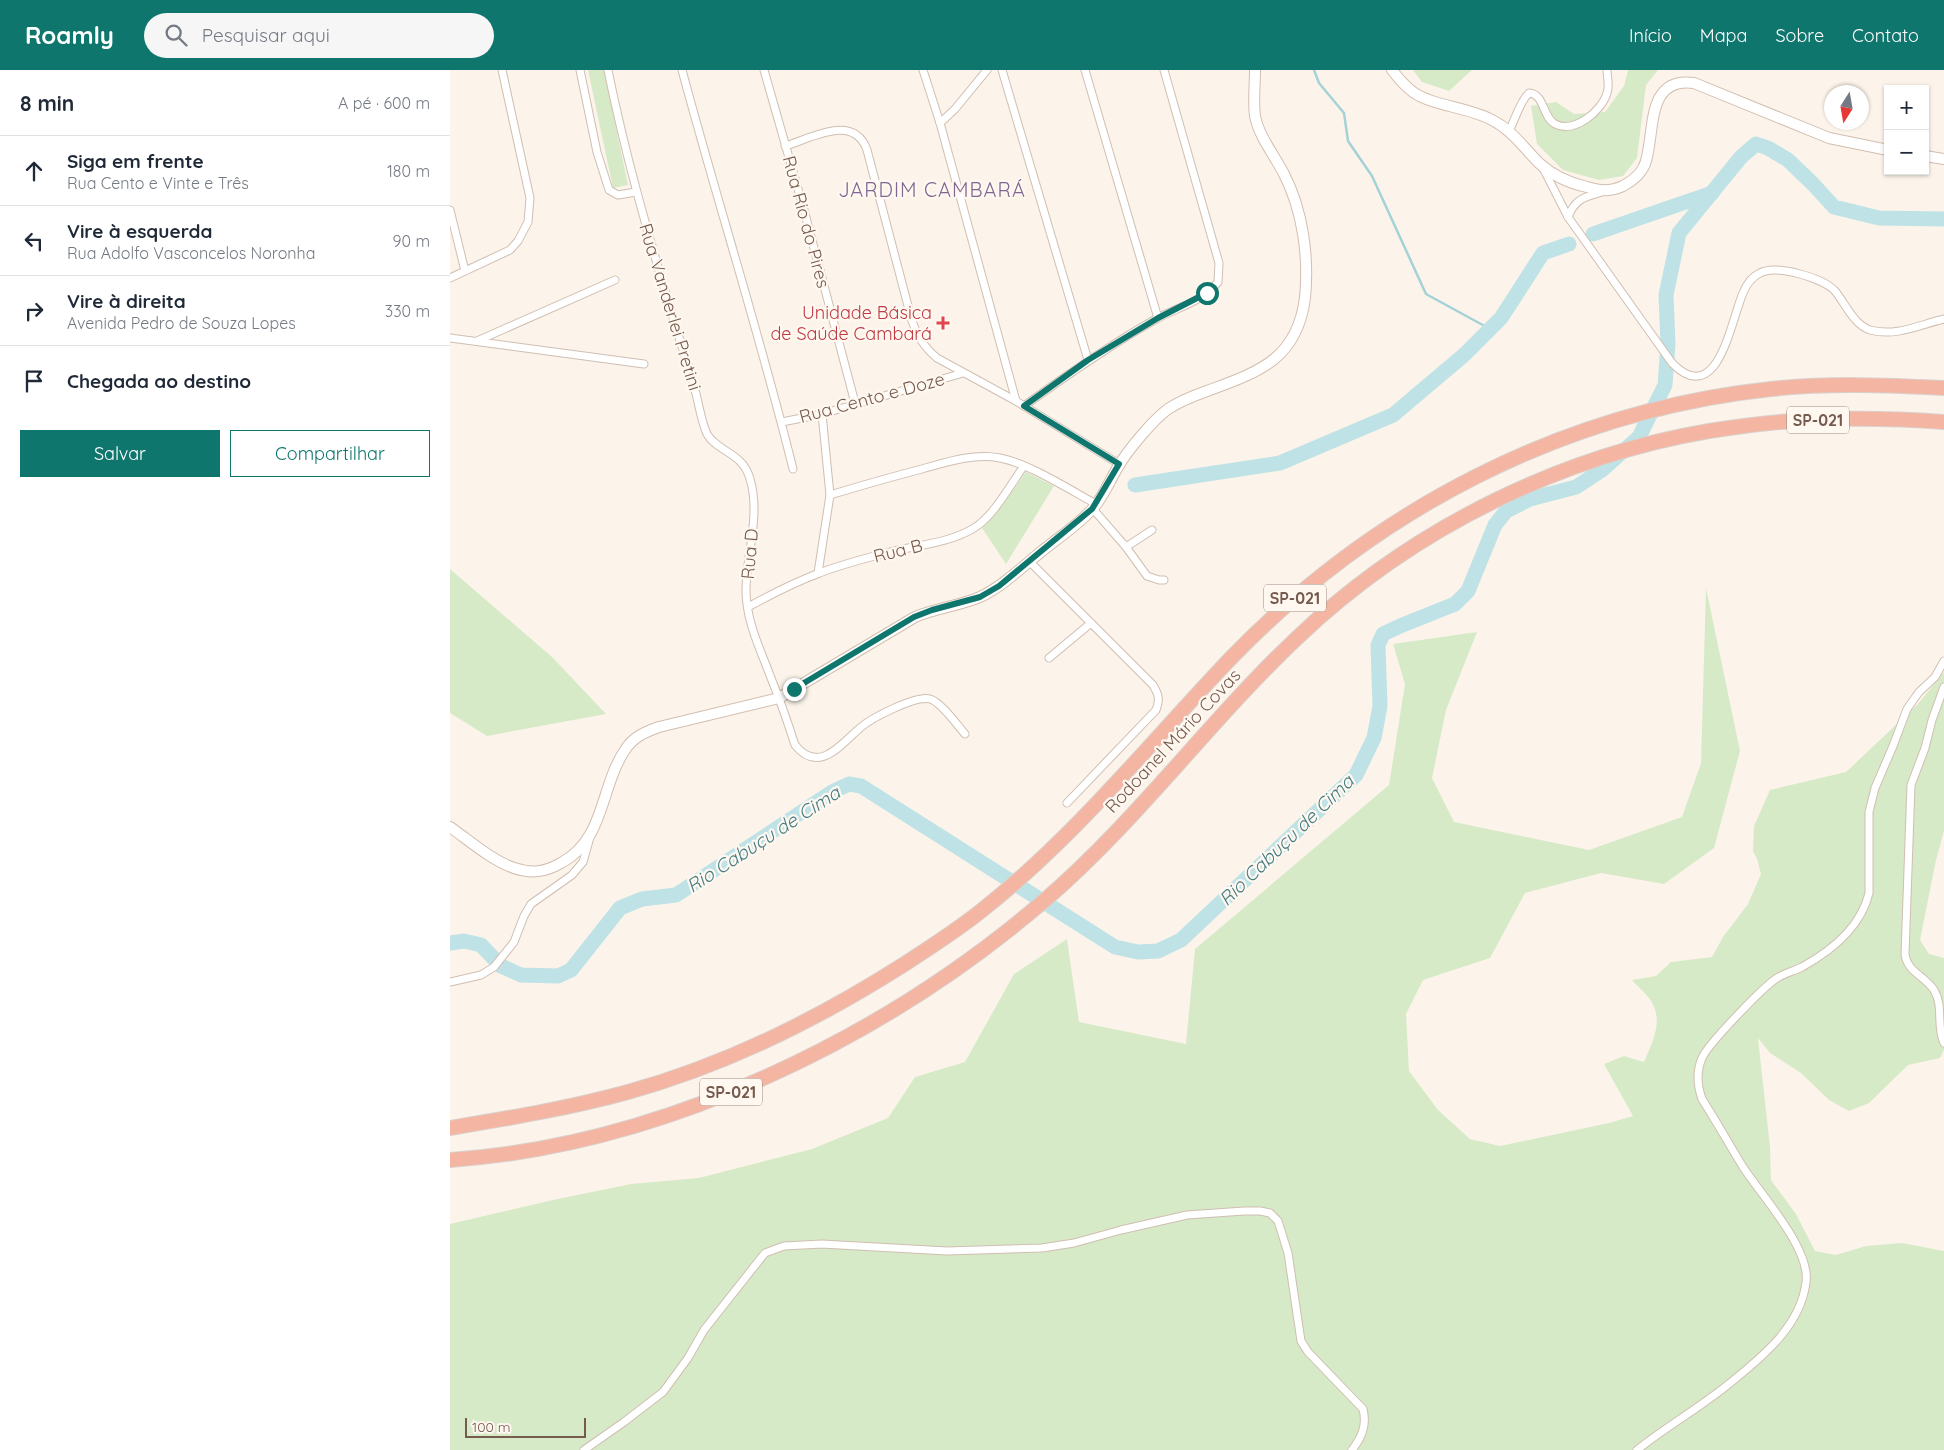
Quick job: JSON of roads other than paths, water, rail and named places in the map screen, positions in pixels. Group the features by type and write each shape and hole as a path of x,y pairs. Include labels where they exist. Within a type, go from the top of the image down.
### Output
{"highway":[{"name":"Rodoanel Mário Covas","path":"450,1128 575,1106 689,1073 772,1038 829,1009 953,933 1008,890 1064,838 1258,631 1330,569 1376,535 1424,503 1469,479 1520,455 1617,421 1668,407 1723,396 1820,386 1868,385 1944,388"},
{"name":"Rodoanel Mário Covas","path":"454,1160 505,1154 563,1143 652,1120 710,1100 772,1074 875,1022 977,955 1047,898 1089,859 1254,680 1302,634 1367,580 1432,536 1517,491 1594,461 1638,447 1736,426 1828,419 1874,418 1944,422"}],"main road":[{"path":"450,827 491,856 513,867 533,872 547,871 570,859 590,837 596,826 612,775 625,749 634,739 645,732 659,727 779,698 914,617 980,597 999,586 1094,507 1119,464 1154,422 1168,409 1182,401 1259,370 1274,361 1294,335 1304,299 1306,275 1302,232 1294,194 1259,128 1255,116 1255,70"},
{"path":"1392,70 1414,93 1434,101 1468,110 1492,120 1509,131 1541,165 1562,179 1603,192 1622,186 1641,172 1646,162 1655,108 1659,96 1681,81 1694,83 1829,138 1884,149"},
{"path":"1929,157 1944,159"}],"street":[{"path":"450,278 510,250 518,242 528,222 530,198 502,70"},
{"path":"580,70 597,152 609,190 618,195 636,192"},
{"name":"Rua Vanderlei Pretini","path":"608,70 636,192 704,423"},
{"path":"682,70 782,422 793,469"},
{"path":"940,123 987,70"},
{"path":"1002,70 1088,360"},
{"path":"1085,70 1158,318"},
{"path":"1024,406 1088,360 1158,318 1207,293 1218,282 1219,263 1164,70"},
{"path":"1509,131 1517,118 1524,97 1529,93 1540,98 1545,113 1553,123 1570,127 1584,121 1602,104 1607,95 1609,86 1607,70"},
{"name":"Rua Rio do Pires","path":"766,71 855,403"},
{"path":"922,71 940,123 1016,401"},
{"path":"785,146 833,131 851,131 859,135 864,141 917,336 927,349 963,373 1016,401 1119,464"},
{"path":"1541,165 1568,218 1672,363 1688,376 1698,376 1709,372 1717,363 1722,354 1744,291 1751,279 1761,272 1774,270 1803,275 1834,290 1858,323 1868,330 1886,333 1905,331 1944,319"},
{"path":"1568,218 1573,205 1578,200 1603,192"},
{"path":"450,210 465,272"},
{"path":"476,341 615,280"},
{"path":"450,338 644,364"},
{"name":"Rua Cento e Doze","path":"782,422 822,414 963,373"},
{"path":"818,573 830,495 822,414"},
{"name":"Rua D","path":"704,423 708,434 714,442 733,454 743,464 750,477 754,507 746,591 748,606 756,639 795,745 801,753 809,757 823,757 841,747 871,720 912,701 924,698 932,699 938,704 965,734"},
{"path":"830,495 972,457 1001,458 1024,466 1094,507 1147,576 1164,580"},
{"name":"Rua B","path":"748,606 818,573 888,553 950,539 975,528 987,518 1024,466"},
{"path":"1126,548 1152,530"},
{"path":"1029,561 1153,685 1158,694 1159,702 1156,710 1067,803"},
{"path":"1049,658 1091,623"},
{"path":"1637,1450 1729,1384 1760,1357 1780,1337 1793,1319 1804,1296 1807,1280 1799,1251 1788,1231 1744,1168 1702,1099 1698,1086 1701,1059 1707,1048 1777,978 1800,968 1824,954 1843,938 1867,902 1870,881 1870,812 1875,788 1908,708 1918,692 1935,677 1944,661"},
{"path":"1944,687 1911,785 1905,954 1906,962 1934,989 1939,999 1940,1035 1944,1043"},
{"path":"450,982 481,975 494,967 514,942 531,904 572,875 583,862 590,837"},
{"path":"584,1450 663,1392 729,1297 765,1253 774,1248 800,1244 948,1251 1042,1248 1074,1243 1120,1230 1187,1216 1244,1210 1270,1213 1278,1220 1288,1253 1301,1341 1308,1352 1362,1409 1365,1418 1364,1428 1359,1441 1352,1450"}],"waterway":[{"path":"1314,70 1319,83 1344,113 1348,141 1372,176 1426,294 1490,329"},
{"name":"Rio Cabuçu de Cima","path":"450,943 464,941 481,945 501,966 521,975 558,976 571,970 620,908 642,899 676,895 832,792 849,784 861,786 1115,947 1138,952 1158,951 1181,940 1356,775 1374,738 1380,706 1378,645 1383,634 1455,604 1468,591 1495,525 1506,511 1530,499 1576,487 1602,470 1639,437 1665,385 1668,344 1666,295 1679,233 1741,157 1756,144 1768,148 1788,160 1834,207 1879,218 1944,219"},
{"path":"1593,234 1712,193"},
{"path":"1135,485 1280,463 1393,415 1464,355 1501,318 1543,253 1569,244"}],"place":[{"name":"Unidade Básica de Saúde Cambará","path":"943,323"}],"district":[{"name":"JARDIM CAMBARÁ","path":"932,190"}]}
